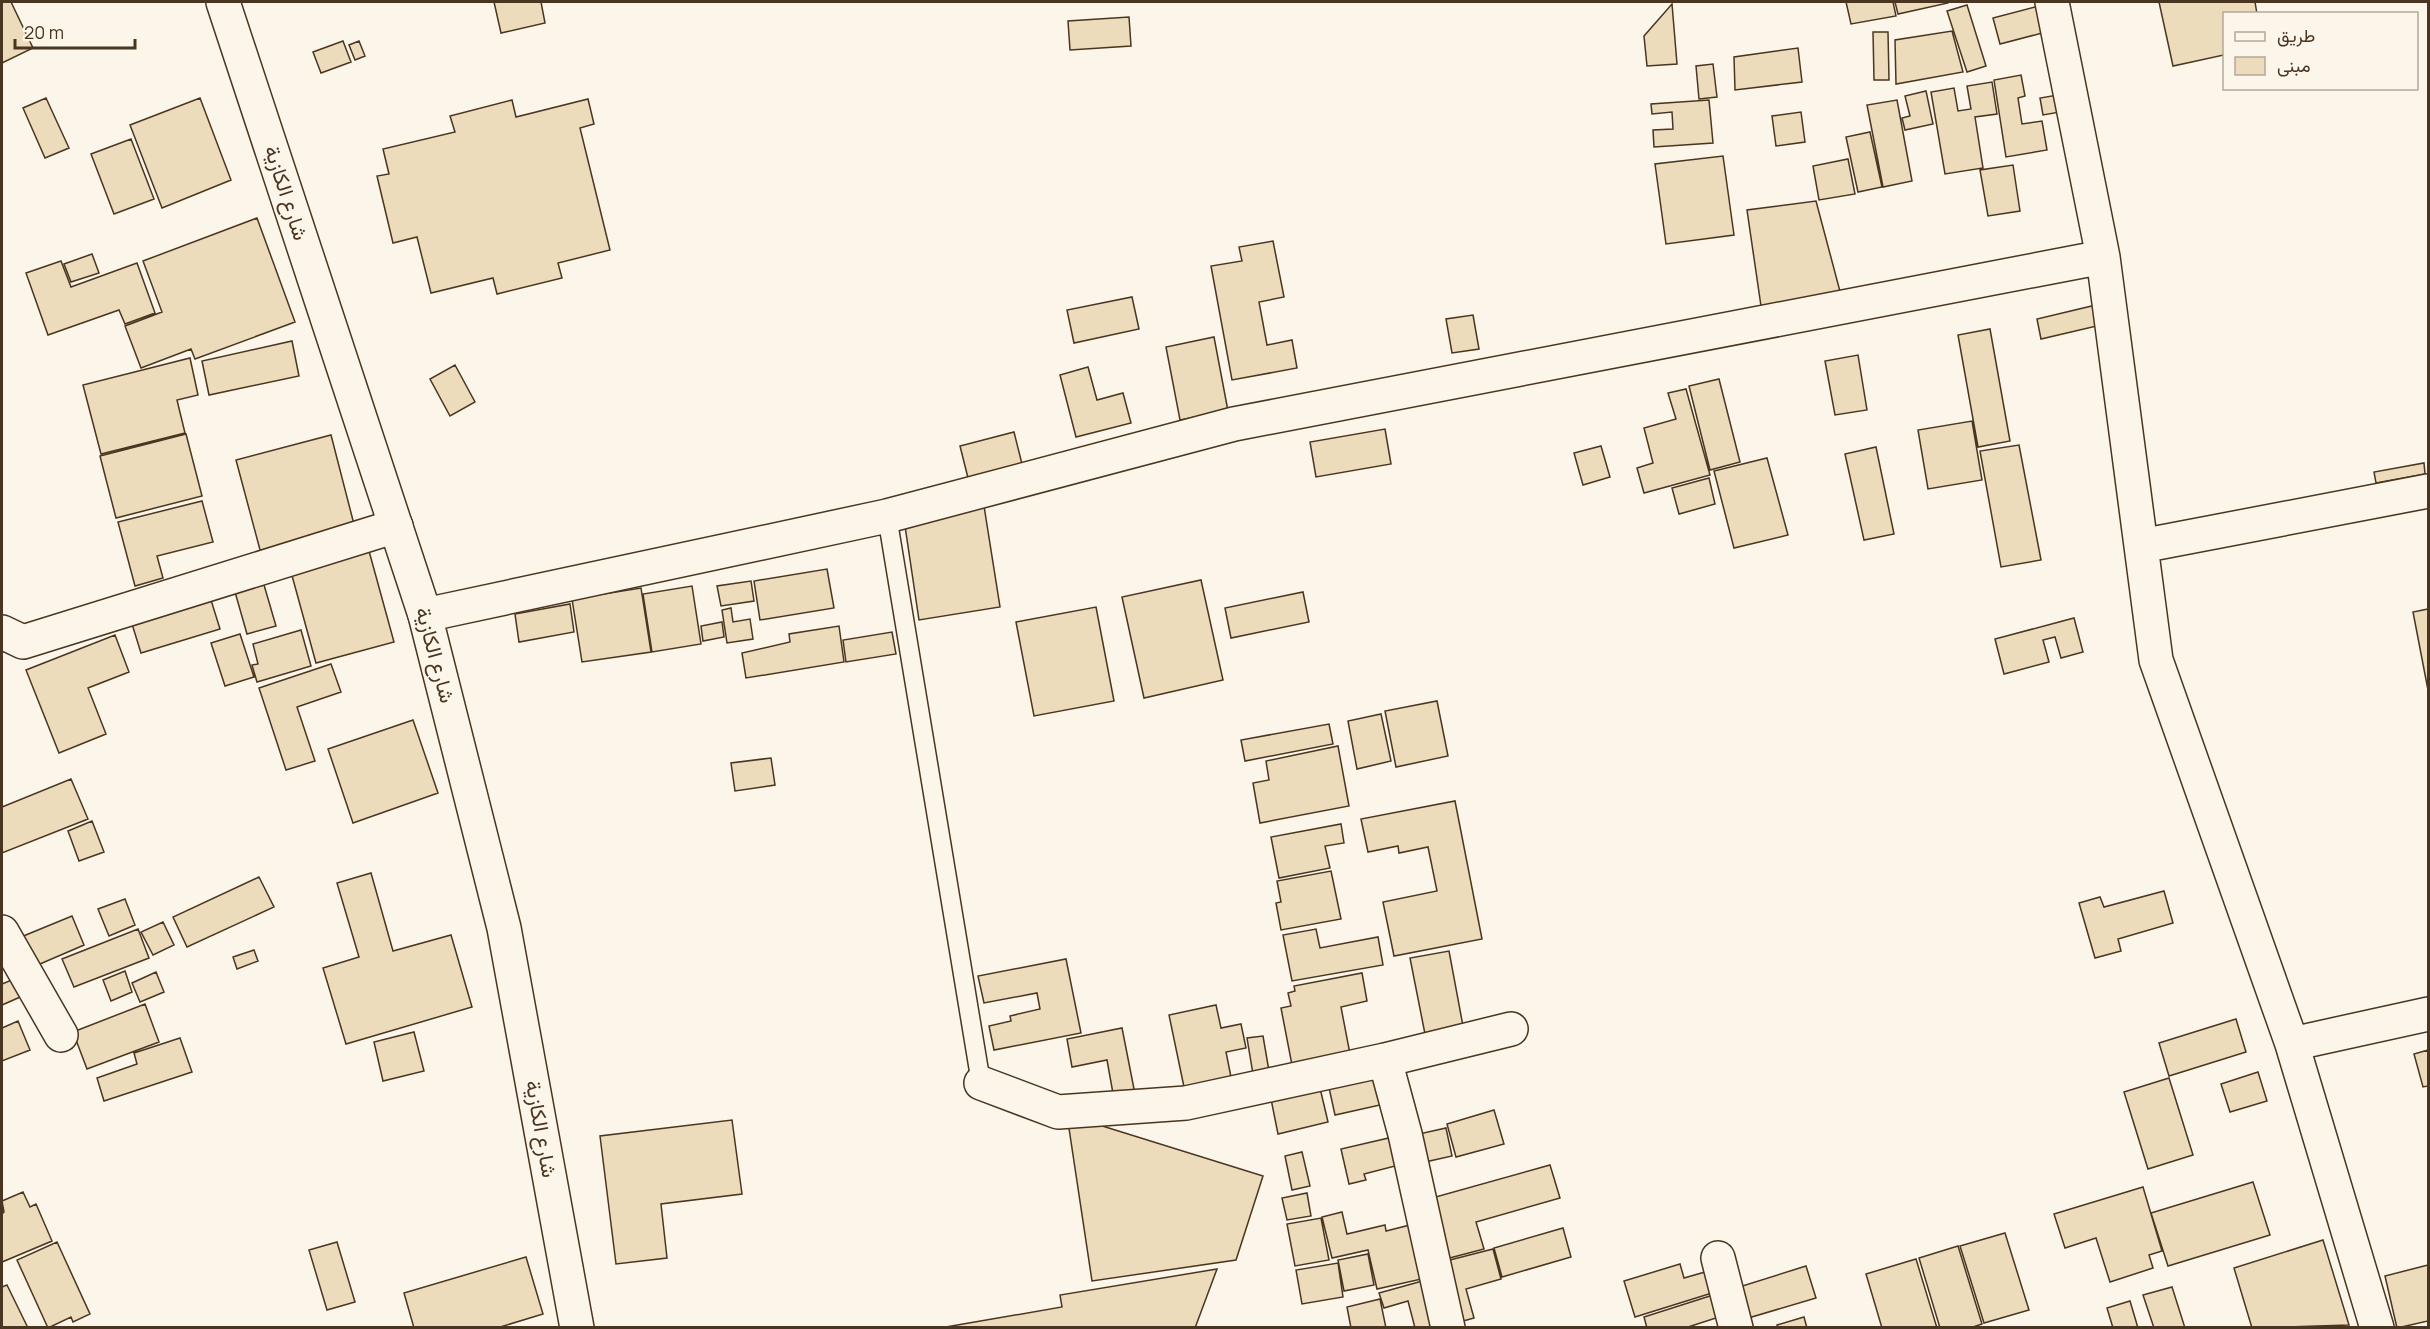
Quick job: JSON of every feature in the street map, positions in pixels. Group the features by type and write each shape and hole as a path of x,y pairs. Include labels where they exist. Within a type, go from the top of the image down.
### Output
{"street":[{"name":"شارع الكازية","path":"222,2 425,615 504,928 577,1328"},
{"path":"2052,2 2103,256 2156,660 2292,1044 2377,1328"},
{"path":"425,615 887,516 1234,424 2103,256"},
{"path":"2141,546 2428,491"},
{"path":"6,644 23,642 396,526"},
{"path":"2,932 61,1035"},
{"path":"2292,1044 2428,1014"},
{"path":"981,1083 1059,1112 1185,1103 1385,1060 1511,1029"},
{"path":"1385,1060 1405,1134 1448,1328"},
{"path":"1718,1258 1736,1328"}],"lane":[{"path":"887,516 981,1083"}],"building":[{"path":"2,2 11,2 33,48 2,63"},
{"path":"494,2 541,2 545,23 501,33"},
{"path":"1846,2 1893,2 1896,16 1851,24"},
{"path":"1895,2 1948,2 1948,3 1898,14"},
{"path":"2159,2 2255,2 2257,12 2223,12 2223,55 2173,66"},
{"path":"1672,4 1677,64 1647,66 1644,36"},
{"path":"1967,5 1986,66 1967,72 1947,11"},
{"path":"2039,6 2046,32 2000,44 1993,18"},
{"path":"1129,17 1131,46 1070,50 1068,21"},
{"path":"1952,31 1963,72 1896,84 1895,40"},
{"path":"1873,32 1888,32 1889,80 1874,80"},
{"path":"343,41 351,62 321,73 313,52"},
{"path":"359,41 365,56 355,60 349,45"},
{"path":"1798,48 1802,82 1735,90 1734,57"},
{"path":"1713,64 1717,97 1699,99 1696,66"},
{"path":"2021,75 2025,96 2018,98 2022,124 2042,121 2047,150 2006,157 1994,80"},
{"path":"1992,82 1997,114 1975,117 1983,168 1945,174 1931,92 1954,88 1958,111 1971,109 1967,86"},
{"path":"1926,91 1933,124 1905,130 1902,118 1910,116 1905,96"},
{"path":"2063,94 2066,111 2043,115 2040,98"},
{"path":"46,98 69,148 45,158 23,108"},
{"path":"200,98 231,180 162,208 130,125"},
{"path":"588,99 594,124 580,128 610,250 558,263 562,278 497,294 493,278 431,293 417,237 393,243 377,176 389,174 383,149 455,132 450,116 512,100 516,117"},
{"path":"1709,100 1713,143 1654,147 1653,130 1673,129 1672,112 1652,114 1651,104"},
{"path":"1897,100 1912,181 1883,187 1867,105"},
{"path":"1801,112 1805,142 1776,146 1772,116"},
{"path":"1870,132 1882,187 1858,192 1846,137"},
{"path":"131,139 154,199 114,214 91,154"},
{"path":"1723,156 1734,235 1666,244 1655,164"},
{"path":"1848,159 1855,194 1819,200 1813,166"},
{"path":"2013,165 2020,211 1988,216 1980,170"},
{"path":"1816,201 1842,299 1762,313 1747,210"},
{"path":"257,218 295,322 195,359 191,349 141,368 125,326 162,312 143,261"},
{"path":"1273,241 1284,297 1259,302 1267,345 1292,340 1297,368 1232,380 1211,266 1242,261 1239,247"},
{"path":"92,254 99,273 71,282 64,264"},
{"path":"61,261 71,287 137,263 155,313 125,324 119,310 48,335 26,273"},
{"path":"1132,297 1139,329 1074,343 1067,310"},
{"path":"2096,305 2101,325 2041,339 2037,319"},
{"path":"1473,315 1479,349 1452,353 1446,319"},
{"path":"1990,329 2010,441 1978,447 1958,335"},
{"path":"1214,337 1228,411 1180,420 1166,347"},
{"path":"292,341 299,376 209,395 202,361"},
{"path":"1858,355 1867,410 1835,415 1825,361"},
{"path":"190,358 198,395 177,400 185,433 101,454 83,385"},
{"path":"455,365 475,402 450,416 430,379"},
{"path":"1088,367 1097,400 1123,393 1131,423 1076,437 1060,375"},
{"path":"1719,379 1740,462 1710,470 1689,386"},
{"path":"1686,389 1710,475 1644,493 1637,468 1653,463 1644,428 1676,419 1668,393"},
{"path":"1972,421 1982,480 1928,489 1918,430"},
{"path":"1385,429 1391,464 1316,477 1310,442"},
{"path":"1014,432 1022,464 968,478 960,446"},
{"path":"186,434 202,496 116,518 100,456"},
{"path":"331,435 357,536 263,561 236,460"},
{"path":"2019,445 2041,560 2001,567 1980,451"},
{"path":"1601,446 1610,477 1583,485 1574,453"},
{"path":"1876,447 1894,534 1864,540 1845,454"},
{"path":"1767,458 1788,535 1734,548 1714,471"},
{"path":"2424,463 2425,474 2376,483 2374,472"},
{"path":"1709,478 1715,504 1679,514 1672,488"},
{"path":"202,501 213,542 157,556 163,578 135,586 118,522"},
{"path":"984,506 1000,607 919,620 905,526"},
{"path":"369,551 394,642 316,663 291,572"},
{"path":"827,569 834,608 760,620 754,581"},
{"path":"1201,580 1223,680 1144,698 1122,597"},
{"path":"751,581 754,601 721,606 717,586"},
{"path":"264,585 276,626 247,634 235,592"},
{"path":"692,586 701,644 652,652 643,594"},
{"path":"641,588 651,652 582,662 572,599"},
{"path":"1303,592 1309,622 1231,638 1225,608"},
{"path":"211,600 220,629 141,653 132,624"},
{"path":"570,604 574,632 519,642 515,614"},
{"path":"1096,607 1114,701 1034,716 1016,622"},
{"path":"731,608 733,622 750,619 753,639 727,643 722,610"},
{"path":"2428,609 2428,690 2413,612"},
{"path":"2074,618 2083,652 2061,658 2055,637 2043,640 2049,662 2004,674 1995,639"},
{"path":"722,622 724,637 703,641 701,626"},
{"path":"839,626 844,662 746,678 742,653 790,642 789,634"},
{"path":"301,630 311,666 257,682 252,665 258,664 253,644"},
{"path":"892,632 896,654 846,662 843,640"},
{"path":"240,634 254,677 225,686 211,643"},
{"path":"115,635 129,672 88,688 106,734 59,753 26,670"},
{"path":"331,664 341,692 297,707 315,761 286,770 259,688"},
{"path":"1437,701 1448,756 1396,767 1385,711"},
{"path":"1381,714 1391,761 1357,769 1348,721"},
{"path":"413,720 438,793 353,823 328,749"},
{"path":"1329,724 1333,744 1245,761 1241,740"},
{"path":"1338,746 1349,806 1260,823 1253,783 1269,780 1266,761"},
{"path":"771,758 775,785 735,791 731,763"},
{"path":"71,779 88,819 2,853 2,807"},
{"path":"1455,801 1482,939 1394,956 1383,902 1437,891 1428,847 1399,853 1398,846 1368,852 1361,819"},
{"path":"92,821 104,852 79,861 68,831"},
{"path":"1341,824 1344,843 1325,846 1330,868 1279,878 1271,837"},
{"path":"1331,871 1341,919 1281,930 1276,903 1281,902 1277,881"},
{"path":"371,873 393,951 451,935 472,1007 346,1044 323,968 359,957 337,883"},
{"path":"259,877 274,907 187,947 173,917"},
{"path":"2164,891 2173,923 2118,939 2121,951 2095,958 2079,903 2100,897 2104,907"},
{"path":"125,899 135,925 109,936 98,909"},
{"path":"72,916 84,945 33,967 21,937"},
{"path":"163,922 174,945 153,955 141,932"},
{"path":"138,929 149,958 74,987 62,959"},
{"path":"1316,929 1320,948 1378,937 1383,965 1292,981 1283,935"},
{"path":"254,950 258,961 237,969 233,957"},
{"path":"1449,951 1463,1026 1425,1034 1410,958"},
{"path":"1066,959 1081,1033 994,1050 989,1026 1011,1021 1010,1016 1040,1009 1037,993 984,1003 978,976"},
{"path":"125,971 132,992 111,1001 103,980"},
{"path":"156,972 164,992 140,1002 132,983"},
{"path":"1362,973 1367,1001 1341,1007 1350,1054 1292,1065 1281,1008 1291,1006 1288,993 1295,991 1294,986"},
{"path":"19,977 27,994 2,1005 2,984"},
{"path":"145,1004 159,1042 87,1069 73,1032"},
{"path":"1216,1005 1221,1028 1241,1024 1246,1048 1226,1052 1231,1077 1184,1087 1169,1015"},
{"path":"2236,1019 2246,1052 2169,1076 2159,1043"},
{"path":"18,1021 30,1050 2,1061 2,1028"},
{"path":"1122,1028 1135,1094 1114,1099 1107,1060 1072,1067 1067,1039"},
{"path":"414,1032 424,1071 383,1081 374,1042"},
{"path":"1263,1036 1269,1071 1253,1074 1247,1038"},
{"path":"180,1038 192,1072 104,1101 97,1078 137,1064 134,1053"},
{"path":"2428,1050 2428,1086 2423,1087 2414,1054"},
{"path":"1382,1071 1389,1103 1335,1115 1328,1083"},
{"path":"2258,1072 2267,1101 2230,1112 2221,1084"},
{"path":"2169,1078 2193,1155 2148,1169 2124,1092"},
{"path":"1320,1088 1328,1122 1278,1134 1271,1099"},
{"path":"1494,1110 1504,1144 1456,1157 1447,1124"},
{"path":"1067,1115 1263,1176 1236,1260 1092,1281"},
{"path":"732,1120 742,1194 661,1204 667,1258 616,1264 600,1136"},
{"path":"1446,1128 1452,1156 1425,1162 1419,1134"},
{"path":"1393,1137 1399,1165 1364,1174 1366,1180 1349,1184 1341,1149"},
{"path":"1302,1152 1310,1186 1292,1190 1285,1156"},
{"path":"1550,1165 1560,1198 1476,1222 1484,1249 1442,1260 1432,1198"},
{"path":"2253,1182 2270,1235 2168,1266 2151,1213"},
{"path":"2143,1187 2162,1251 2149,1255 2153,1268 2110,1282 2096,1238 2065,1248 2054,1214"},
{"path":"23,1192 30,1207 36,1204 52,1241 2,1262 2,1214 4,1212 2,1201"},
{"path":"1307,1193 1311,1216 1287,1220 1282,1198"},
{"path":"1342,1212 1347,1234 1385,1225 1386,1231 1414,1224 1426,1278 1377,1289 1368,1250 1332,1258 1322,1217"},
{"path":"1321,1218 1329,1260 1295,1266 1287,1224"},
{"path":"1563,1228 1571,1257 1502,1277 1494,1248"},
{"path":"2005,1233 2029,1310 1984,1323 1960,1246"},
{"path":"2323,1240 2349,1325 2252,1328 2234,1268"},
{"path":"57,1242 90,1314 73,1322 71,1317 48,1328 17,1260"},
{"path":"337,1242 355,1302 327,1310 309,1250"},
{"path":"1958,1246 1982,1324 1970,1328 1940,1328 1919,1258"},
{"path":"1493,1249 1501,1279 1466,1289 1474,1318 1456,1323 1442,1262"},
{"path":"1368,1254 1374,1285 1344,1291 1338,1260"},
{"path":"526,1257 543,1314 497,1328 414,1328 404,1293"},
{"path":"1916,1259 1937,1328 1882,1328 1866,1274"},
{"path":"1338,1263 1343,1297 1302,1304 1296,1270"},
{"path":"1680,1264 1684,1278 1705,1272 1712,1293 1635,1317 1624,1281"},
{"path":"2428,1265 2428,1321 2397,1328 2385,1276"},
{"path":"1806,1266 1816,1298 1745,1319 1736,1288"},
{"path":"1217,1269 1195,1328 940,1328 1062,1307 1060,1295"},
{"path":"1426,1280 1435,1328 1415,1328 1408,1301 1384,1308 1379,1293"},
{"path":"7,1285 28,1328 2,1328 2,1287"},
{"path":"2172,1287 2185,1328 2154,1328 2143,1295"},
{"path":"1713,1295 1719,1317 1685,1328 1647,1328 1644,1317"},
{"path":"1380,1299 1386,1328 1351,1328 1347,1307"},
{"path":"2130,1301 2138,1328 2113,1328 2107,1308"},
{"path":"1804,1317 1807,1328 1778,1328 1777,1325"}]}
